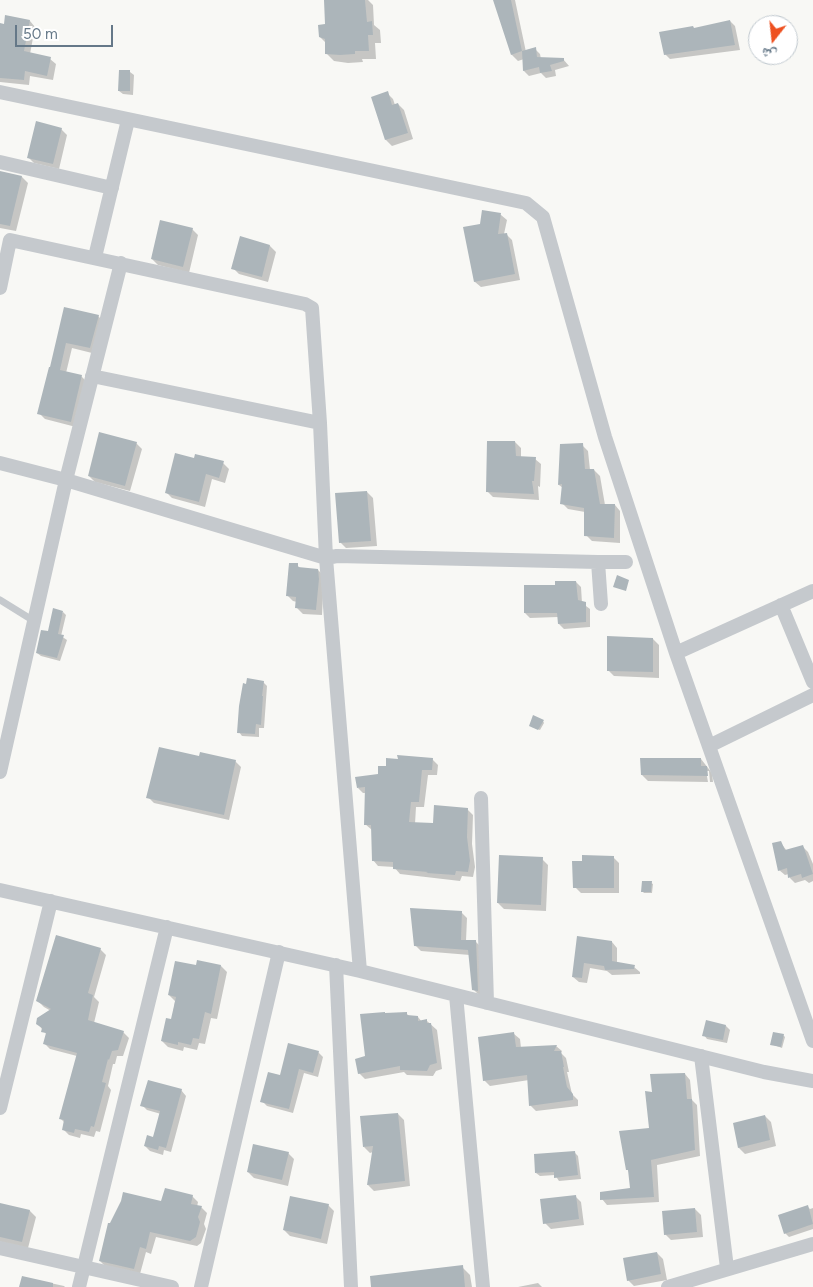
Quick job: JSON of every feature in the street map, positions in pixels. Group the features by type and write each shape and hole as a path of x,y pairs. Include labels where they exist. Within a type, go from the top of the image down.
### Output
{"street":[{"path":"0,92 526,203 543,216 605,437 708,746 813,1041"},
{"path":"95,258 128,120"},
{"path":"0,162 112,188"},
{"path":"0,288 5,239 305,304 312,308 320,424 326,558 360,971"},
{"path":"0,772 66,480 120,263"},
{"path":"92,376 320,424"},
{"path":"0,463 66,480 326,558 337,556 626,562"},
{"path":"598,562 601,604"},
{"path":"676,653 813,591"},
{"path":"781,605 813,682"},
{"path":"708,746 813,695"},
{"path":"481,798 486,1003"},
{"path":"0,890 336,965 764,1072 813,1080"},
{"path":"0,1108 51,901"},
{"path":"79,1287 167,927"},
{"path":"201,1287 279,952"},
{"path":"336,965 351,1287"},
{"path":"456,995 483,1287"},
{"path":"702,1056 727,1268"},
{"path":"668,1287 696,1284 727,1268 813,1244"},
{"path":"0,1248 172,1287"}],"lane":[{"path":"0,600 34,621"}],"building":[{"path":"324,0 365,0 367,22 372,21 373,35 368,35 369,51 355,51 355,54 325,54 325,39 319,37 318,25 325,24"},
{"path":"493,0 511,0 522,51 511,55"},
{"path":"5,15 30,20 24,51 51,57 47,76 25,71 24,80 0,78 0,23 4,24"},
{"path":"730,20 735,45 664,55 659,32 693,26 694,28"},
{"path":"536,47 537,57 564,58 564,61 550,65 552,71 540,73 539,67 523,71 522,51"},
{"path":"119,70 130,70 130,91 118,91"},
{"path":"388,91 392,105 398,103 408,133 385,140 371,97"},
{"path":"36,121 62,128 53,164 27,158"},
{"path":"0,171 22,176 10,226 0,224"},
{"path":"482,210 501,213 498,234 507,233 515,274 474,282 463,227 480,224"},
{"path":"160,220 193,228 183,267 151,259"},
{"path":"240,236 270,245 262,277 231,269"},
{"path":"64,307 99,315 90,348 66,343 60,370 82,375 71,422 37,414"},
{"path":"99,432 137,442 125,486 88,476"},
{"path":"487,441 515,441 516,456 536,457 534,481 532,481 534,494 486,492"},
{"path":"583,443 585,469 594,469 600,504 615,504 614,538 584,536 584,508 560,504 562,484 558,485 560,444"},
{"path":"175,453 194,458 195,454 224,461 219,478 206,474 199,502 165,493"},
{"path":"367,491 371,541 339,543 335,493"},
{"path":"289,563 298,563 298,567 318,569 316,610 295,608 296,597 286,596"},
{"path":"617,575 629,580 626,591 613,587"},
{"path":"555,581 576,581 578,600 586,602 586,622 558,624 557,613 524,613 524,585 555,585"},
{"path":"53,608 63,611 58,634 64,635 57,658 36,653 41,630 48,631"},
{"path":"607,636 653,638 653,672 607,671"},
{"path":"247,678 264,681 261,725 256,724 255,734 237,733 243,683 246,684"},
{"path":"533,715 544,720 538,730 529,726"},
{"path":"159,747 199,756 200,752 236,760 224,815 146,798"},
{"path":"397,755 433,758 432,770 422,770 419,802 411,802 409,822 433,823 434,805 468,808 467,837 470,861 468,872 456,871 455,875 426,873 428,872 393,869 393,862 372,861 371,825 364,825 365,787 357,788 355,777 378,774 378,766 386,766 386,758 398,759"},
{"path":"640,758 701,758 701,766 707,766 708,776 641,775"},
{"path":"781,841 785,850 803,845 813,874 802,878 801,874 788,878 787,868 778,871 772,843"},
{"path":"499,855 543,857 541,905 497,903"},
{"path":"582,855 614,856 614,888 573,888 572,861 582,861"},
{"path":"642,881 652,881 651,892 641,892"},
{"path":"410,908 462,911 461,940 476,940 478,991 472,990 468,950 414,946"},
{"path":"56,935 101,948 88,993 93,995 88,1020 124,1031 118,1050 112,1051 108,1059 102,1082 106,1083 94,1127 91,1126 89,1132 75,1129 74,1133 62,1130 64,1120 59,1119 77,1053 43,1044 46,1033 41,1032 42,1028 36,1024 37,1018 51,1009 36,1001"},
{"path":"577,936 612,941 612,961 635,965 634,969 605,970 604,966 584,963 582,978 572,977"},
{"path":"197,960 221,965 211,1014 205,1012 199,1039 193,1038 191,1045 178,1042 178,1045 161,1041 166,1018 171,1019 176,997 168,995 175,961 196,965"},
{"path":"407,1012 407,1015 418,1016 418,1021 427,1019 427,1023 431,1023 437,1063 430,1065 427,1071 400,1070 400,1066 358,1074 355,1059 365,1056 360,1014"},
{"path":"706,1020 726,1025 723,1040 702,1036"},
{"path":"514,1032 516,1047 557,1045 554,1051 561,1051 567,1087 573,1094 573,1100 529,1106 527,1075 483,1081 478,1037"},
{"path":"773,1032 784,1034 781,1047 770,1045"},
{"path":"288,1043 319,1051 313,1073 299,1069 289,1109 260,1102 268,1072 280,1075"},
{"path":"685,1073 687,1099 692,1099 695,1150 651,1160 654,1197 600,1200 600,1192 630,1188 619,1131 649,1128 645,1091 652,1092 650,1074"},
{"path":"148,1080 182,1089 166,1148 159,1146 158,1150 144,1146 147,1135 153,1137 160,1111 140,1106"},
{"path":"398,1113 405,1181 367,1185 373,1146 363,1147 360,1116"},
{"path":"765,1115 770,1140 738,1148 733,1123"},
{"path":"253,1144 289,1152 282,1180 247,1172"},
{"path":"575,1151 578,1175 554,1178 554,1172 535,1173 534,1154"},
{"path":"165,1188 193,1195 191,1204 202,1206 198,1217 200,1222 196,1237 190,1241 150,1232 146,1249 140,1247 134,1269 99,1261 108,1223 110,1223 121,1201 123,1192 161,1201"},
{"path":"576,1195 579,1219 543,1224 540,1199"},
{"path":"290,1196 329,1204 321,1239 283,1230"},
{"path":"0,1203 30,1210 22,1242 0,1237"},
{"path":"808,1205 813,1224 784,1234 778,1215"},
{"path":"695,1208 697,1232 664,1235 662,1211"},
{"path":"657,1252 661,1274 627,1281 623,1258"},
{"path":"463,1265 465,1287 371,1287 370,1276"},
{"path":"22,1276 53,1283 53,1287 19,1287"}]}
